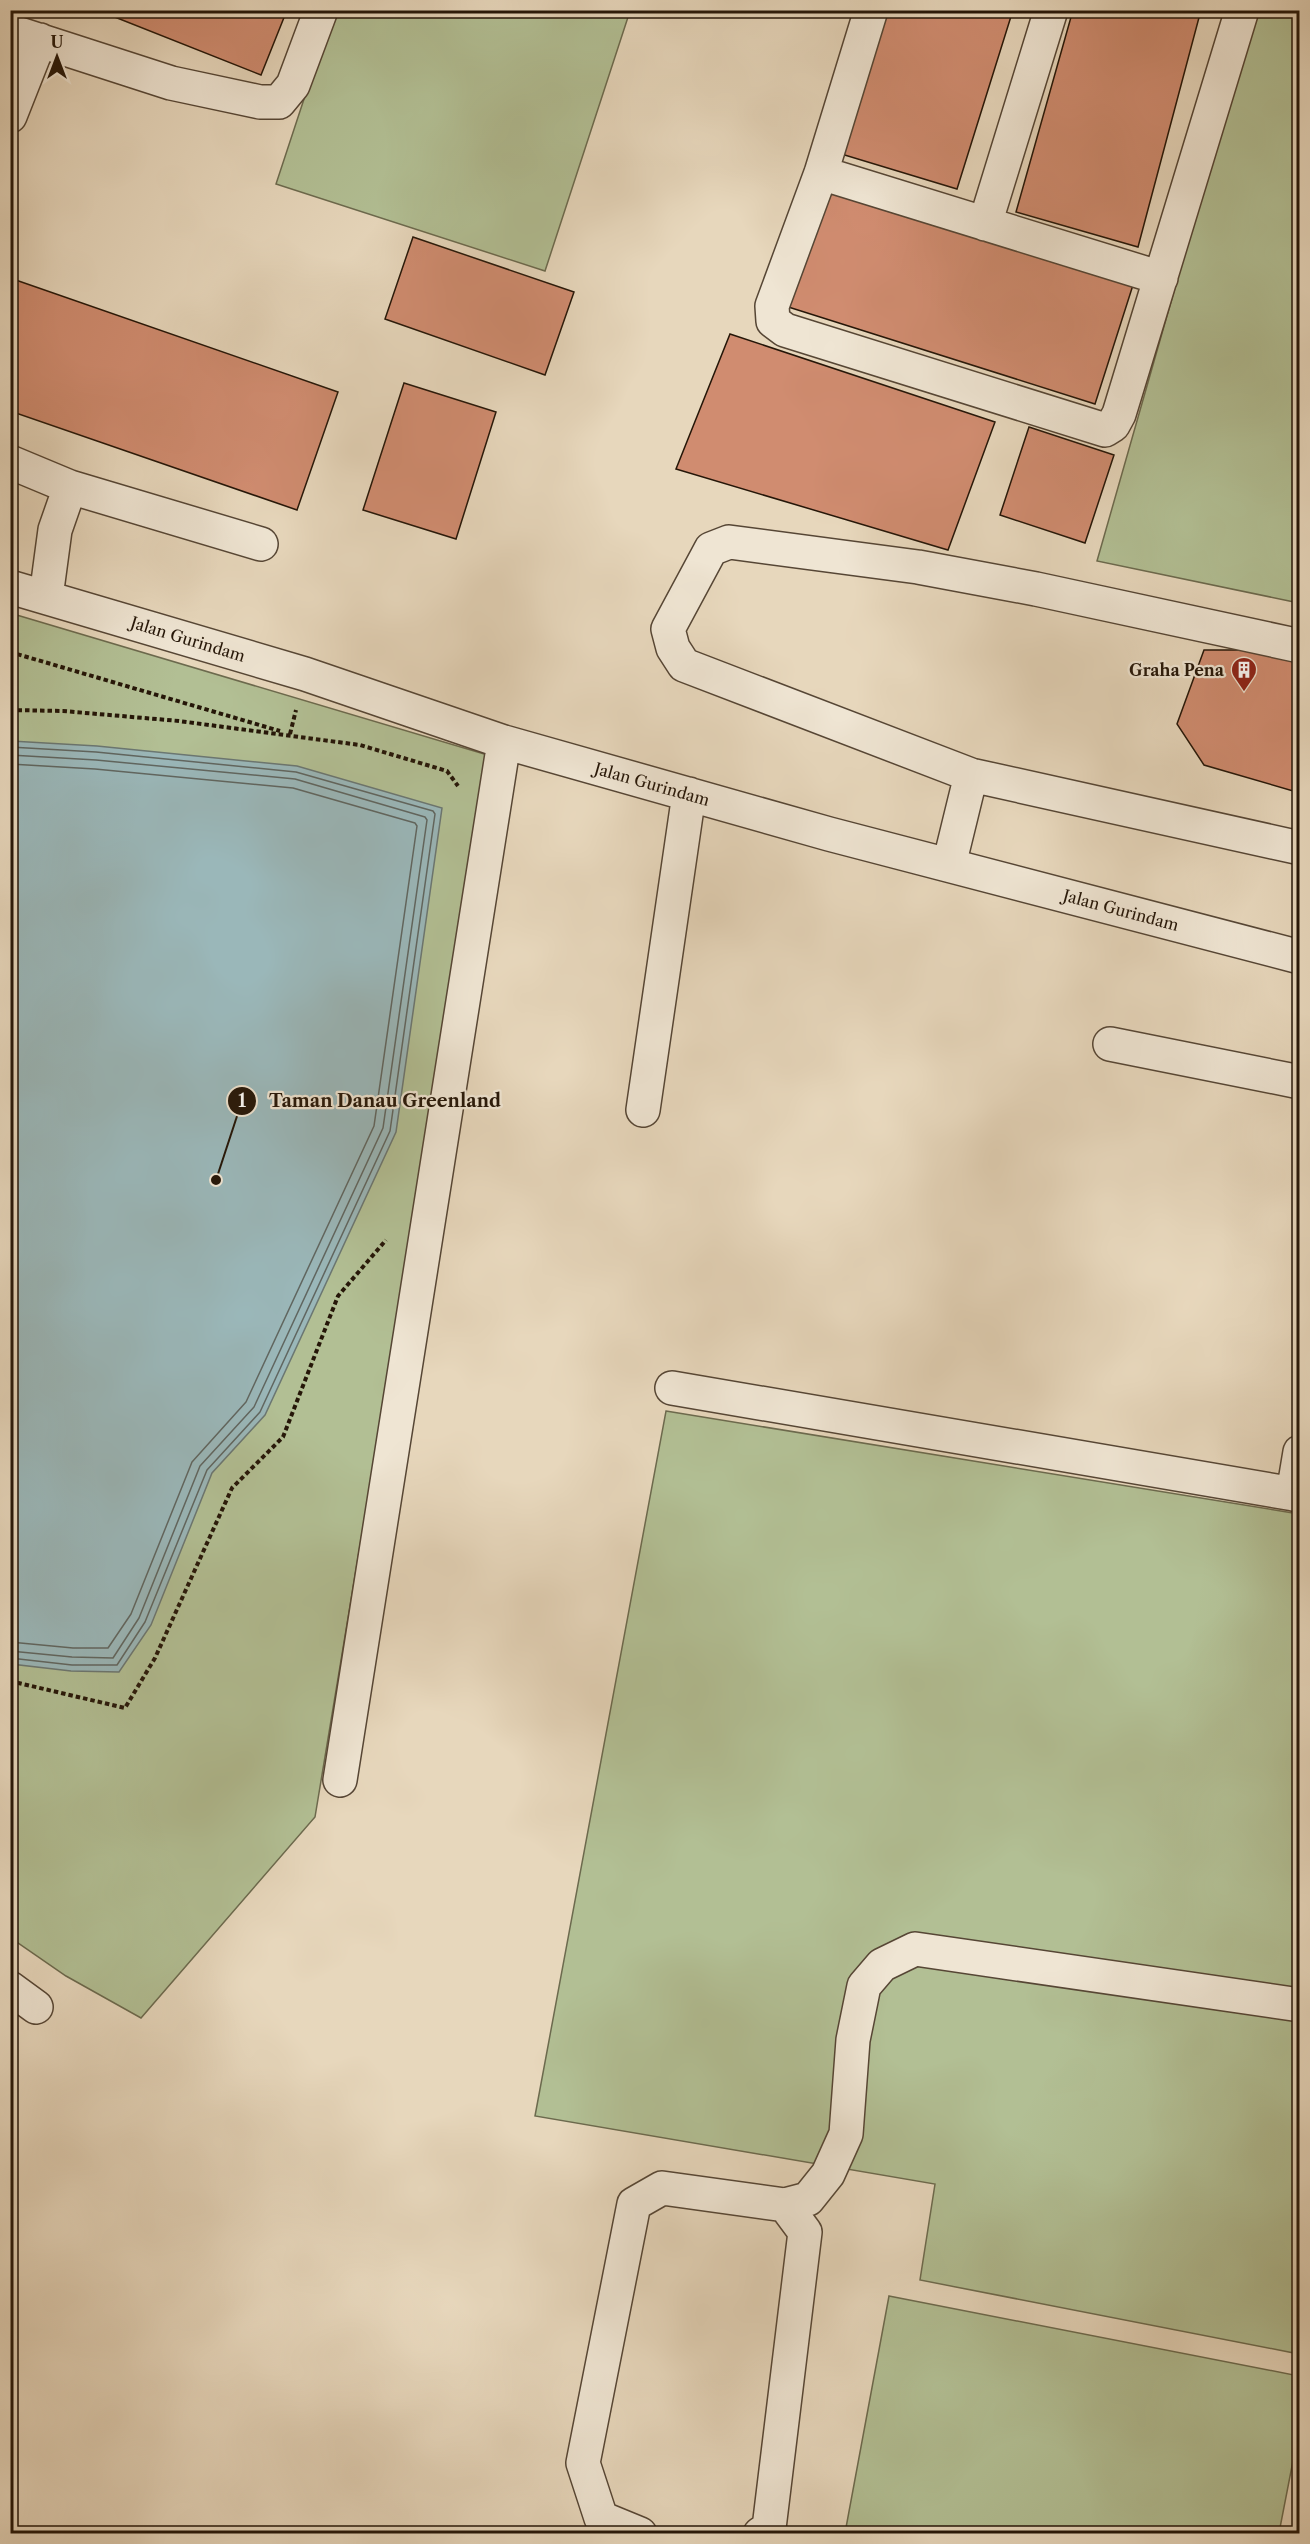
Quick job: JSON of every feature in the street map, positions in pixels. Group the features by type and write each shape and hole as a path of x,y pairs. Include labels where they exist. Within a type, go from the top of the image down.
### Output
{"street":[{"path":"10,116 25,35 171,83 260,102 279,102 293,85 321,10"},
{"path":"871,10 821,172 772,306 773,321 778,327 1095,429 1105,430 1113,425 1119,414 1242,10"},
{"path":"985,224 1051,10"},
{"path":"821,172 1161,278"},
{"path":"10,462 70,487 261,544"},
{"path":"46,597 55,530 70,487"},
{"path":"1299,646 1036,589 918,567 742,542 729,542 711,549 668,629 673,648 684,664 971,775 1299,848"},
{"name":"Jalan Gurindam","path":"10,587 305,674 504,742 949,865 1299,957"},
{"path":"340,1780 504,742"},
{"path":"949,865 971,775"},
{"path":"643,1110 689,794"},
{"path":"1110,1044 1299,1082"},
{"path":"672,1388 1296,1494 1299,1452"},
{"path":"640,2534 601,2518 582,2463 634,2204 662,2188 785,2205 808,2199 828,2174 846,2134 853,2040 864,1986 882,1965 915,1949 1299,2005"},
{"path":"760,2534 769,2528 805,2232 785,2205"}],"path":[{"path":"10,652 291,734"},
{"path":"10,710 63,711 291,734 360,745 447,771 464,794"},
{"path":"10,1681 125,1708 155,1658 232,1488 283,1437 338,1296 391,1234"}],"green space":[{"path":"333,11 630,11 545,271 276,184"},
{"path":"1254,11 1299,11 1299,603 1097,561"},
{"path":"10,613 491,756 315,1817 141,2018 66,1976 11,1938"},
{"path":"666,1411 1299,1514 1299,2354 920,2280 935,2184 535,2116"},
{"path":"889,2296 1299,2376 1299,2430 1279,2533 845,2533"}],"water":[{"path":"11,741 97,746 297,766 442,808 396,1132 265,1415 212,1473 151,1625 119,1672 71,1671 11,1664"}],"building":[{"path":"97,10 287,10 261,75"},
{"path":"883,10 1013,10 957,189 838,153"},
{"path":"1073,10 1201,10 1138,247 1016,212"},
{"path":"820,187 1133,285 1095,404 782,305"},
{"path":"413,237 574,292 545,375 385,319"},
{"path":"10,278 338,392 297,510 10,411"},
{"path":"730,334 995,422 948,550 676,469"},
{"path":"404,383 496,412 456,539 363,510"},
{"path":"1029,427 1114,455 1085,543 1000,515"},
{"name":"Graha Pena","path":"1204,650 1252,650 1300,662 1300,793 1204,765 1177,724"}],"place":[{"name":"Graha Pena","path":"1244,693"},
{"name":"Taman Danau Greenland","path":"216,1180"}]}
